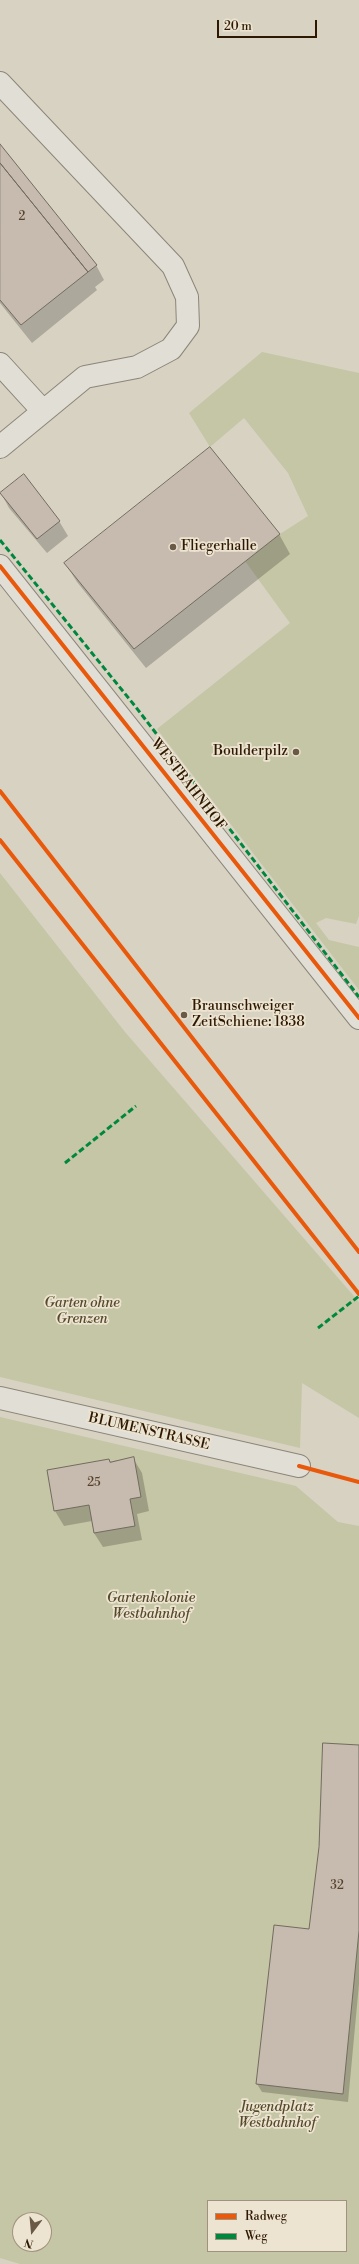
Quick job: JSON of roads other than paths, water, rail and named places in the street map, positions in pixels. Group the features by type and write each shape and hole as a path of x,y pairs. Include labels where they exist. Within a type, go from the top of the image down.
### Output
{"street":[{"path":"0,83 173,266 187,297 188,326 171,349 137,367 85,377 0,447"},
{"path":"0,364 43,411"},
{"name":"WESTBAHNHOF","path":"0,566 359,1018"},
{"name":"BLUMENSTRASSE","path":"0,1398 299,1466"}],"place":[{"name":"Fliegerhalle","path":"173,547"},
{"name":"Boulderpilz","path":"296,752"},
{"name":"Braunschweiger ZeitSchiene: 1838","path":"184,1015"}],"park label":[{"name":"Garten ohne Grenzen","path":"82,1312"},
{"name":"Gartenkolonie Westbahnhof","path":"151,1608"},
{"name":"Jugendplatz Westbahnhof","path":"277,2116"}]}
